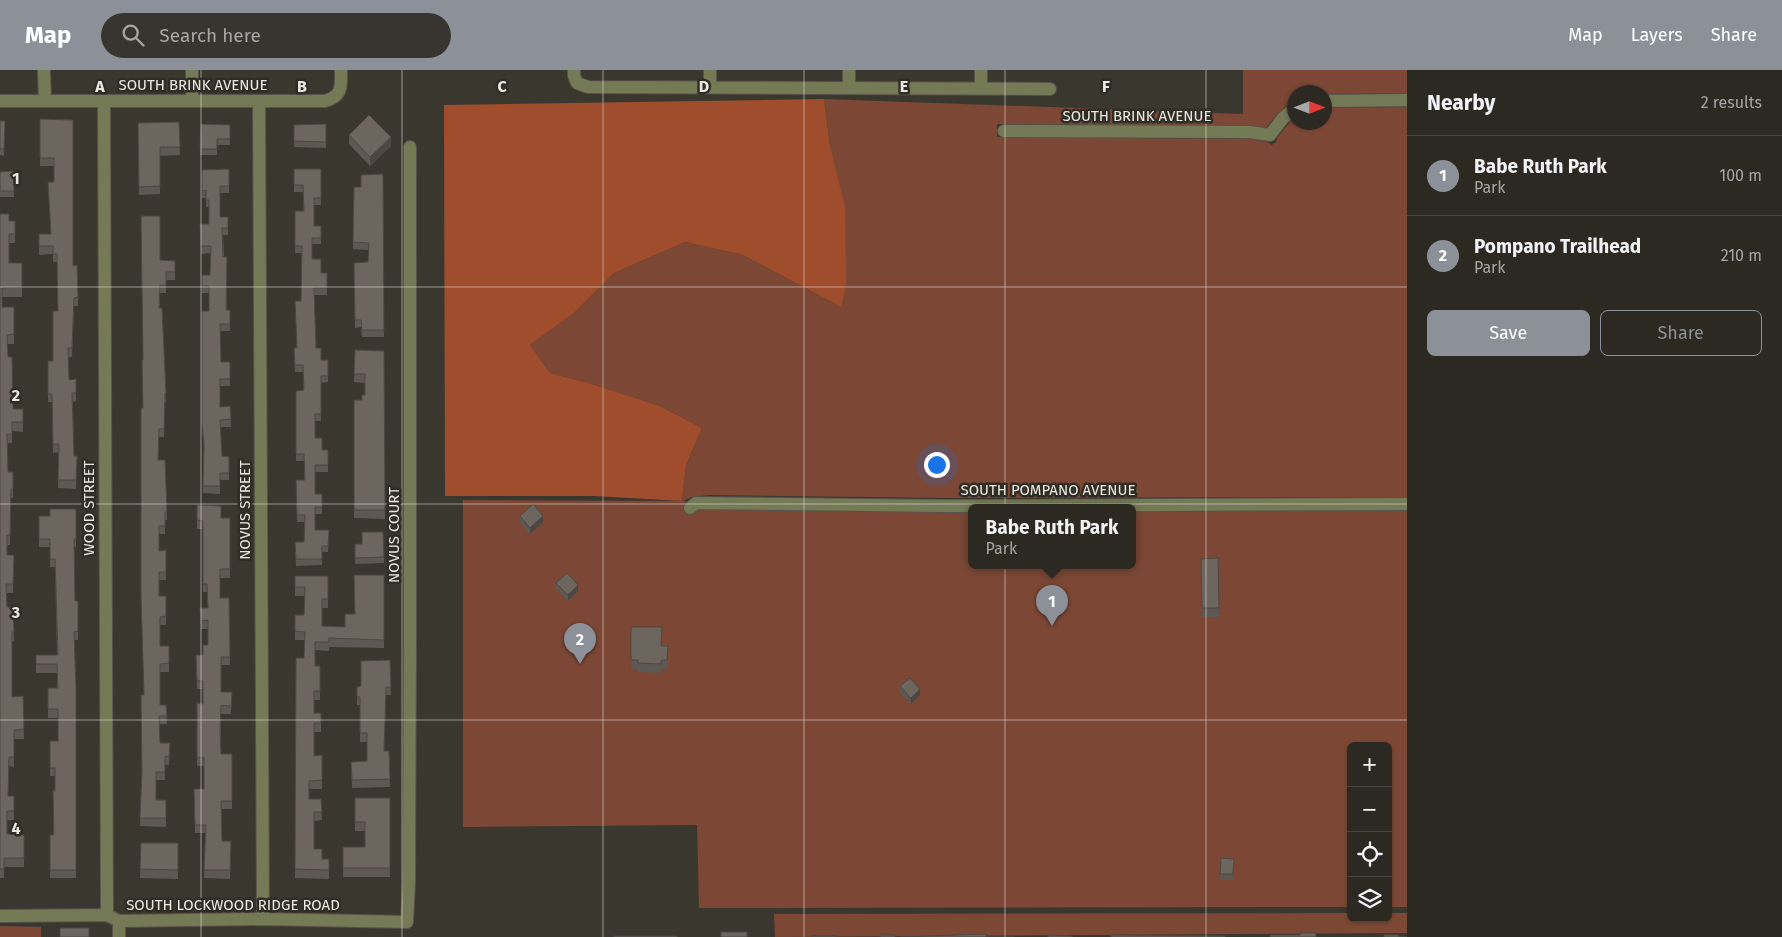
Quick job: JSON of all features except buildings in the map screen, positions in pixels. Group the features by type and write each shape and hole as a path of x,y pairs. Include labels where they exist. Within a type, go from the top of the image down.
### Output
{"street":[{"path":"44,70 45,101"},
{"path":"192,70 192,101"},
{"name":"SOUTH BRINK AVENUE","path":"0,101 326,101 333,99 339,94 341,70"},
{"path":"710,70 710,86"},
{"path":"849,70 849,87"},
{"path":"981,70 981,88"},
{"name":"SOUTH BRINK AVENUE","path":"574,75 581,86 588,87 1050,88"},
{"path":"1332,101 1407,100"},
{"name":"WOOD STREET","path":"104,101 107,915"},
{"name":"NOVUS STREET","path":"259,101 263,919"},
{"name":"SOUTH BRINK AVENUE","path":"1004,131 1249,132 1270,135 1287,115"},
{"name":"NOVUS COURT","path":"407,922 410,669 410,147"},
{"name":"SOUTH POMPANO AVENUE","path":"690,508 696,503 968,506"},
{"name":"SOUTH POMPANO AVENUE","path":"1136,505 1407,504"},
{"name":"SOUTH LOCKWOOD RIDGE ROAD","path":"0,916 107,915 119,921 263,919 407,922"},
{"path":"119,921 119,937"}],"shaded area":[{"path":"1243,70 1407,70 1407,93 1332,94 1332,85 1287,85 1287,105 1266,128 1249,126 997,124 997,137 1248,139 1267,142 1272,145 1276,143 1277,138 1287,126 1287,130 1332,130 1332,108 1407,107 1407,497 950,498 709,495 692,497 683,501 696,503 1407,504 1407,907 1392,907 1392,742 1347,742 1347,907 699,908 697,825 463,827 463,500 682,501 686,465 702,428 660,406 589,383 550,373 530,345 574,313 614,273 685,242 743,255 841,307 830,145 824,99 1243,114"},
{"path":"824,99 830,146 845,207 846,284 841,307 743,255 685,242 614,273 574,313 530,345 550,373 589,383 660,406 702,428 686,465 682,501 594,496 445,496 444,105"},
{"path":"1347,913 1347,922 1392,922 1392,913 1407,913 1407,933 775,937 774,914"},
{"path":"0,926 41,927 41,937 0,937"}],"place":[{"name":"Babe Ruth Park","path":"1052,626"},
{"name":"Pompano Trailhead","path":"580,664"}]}
